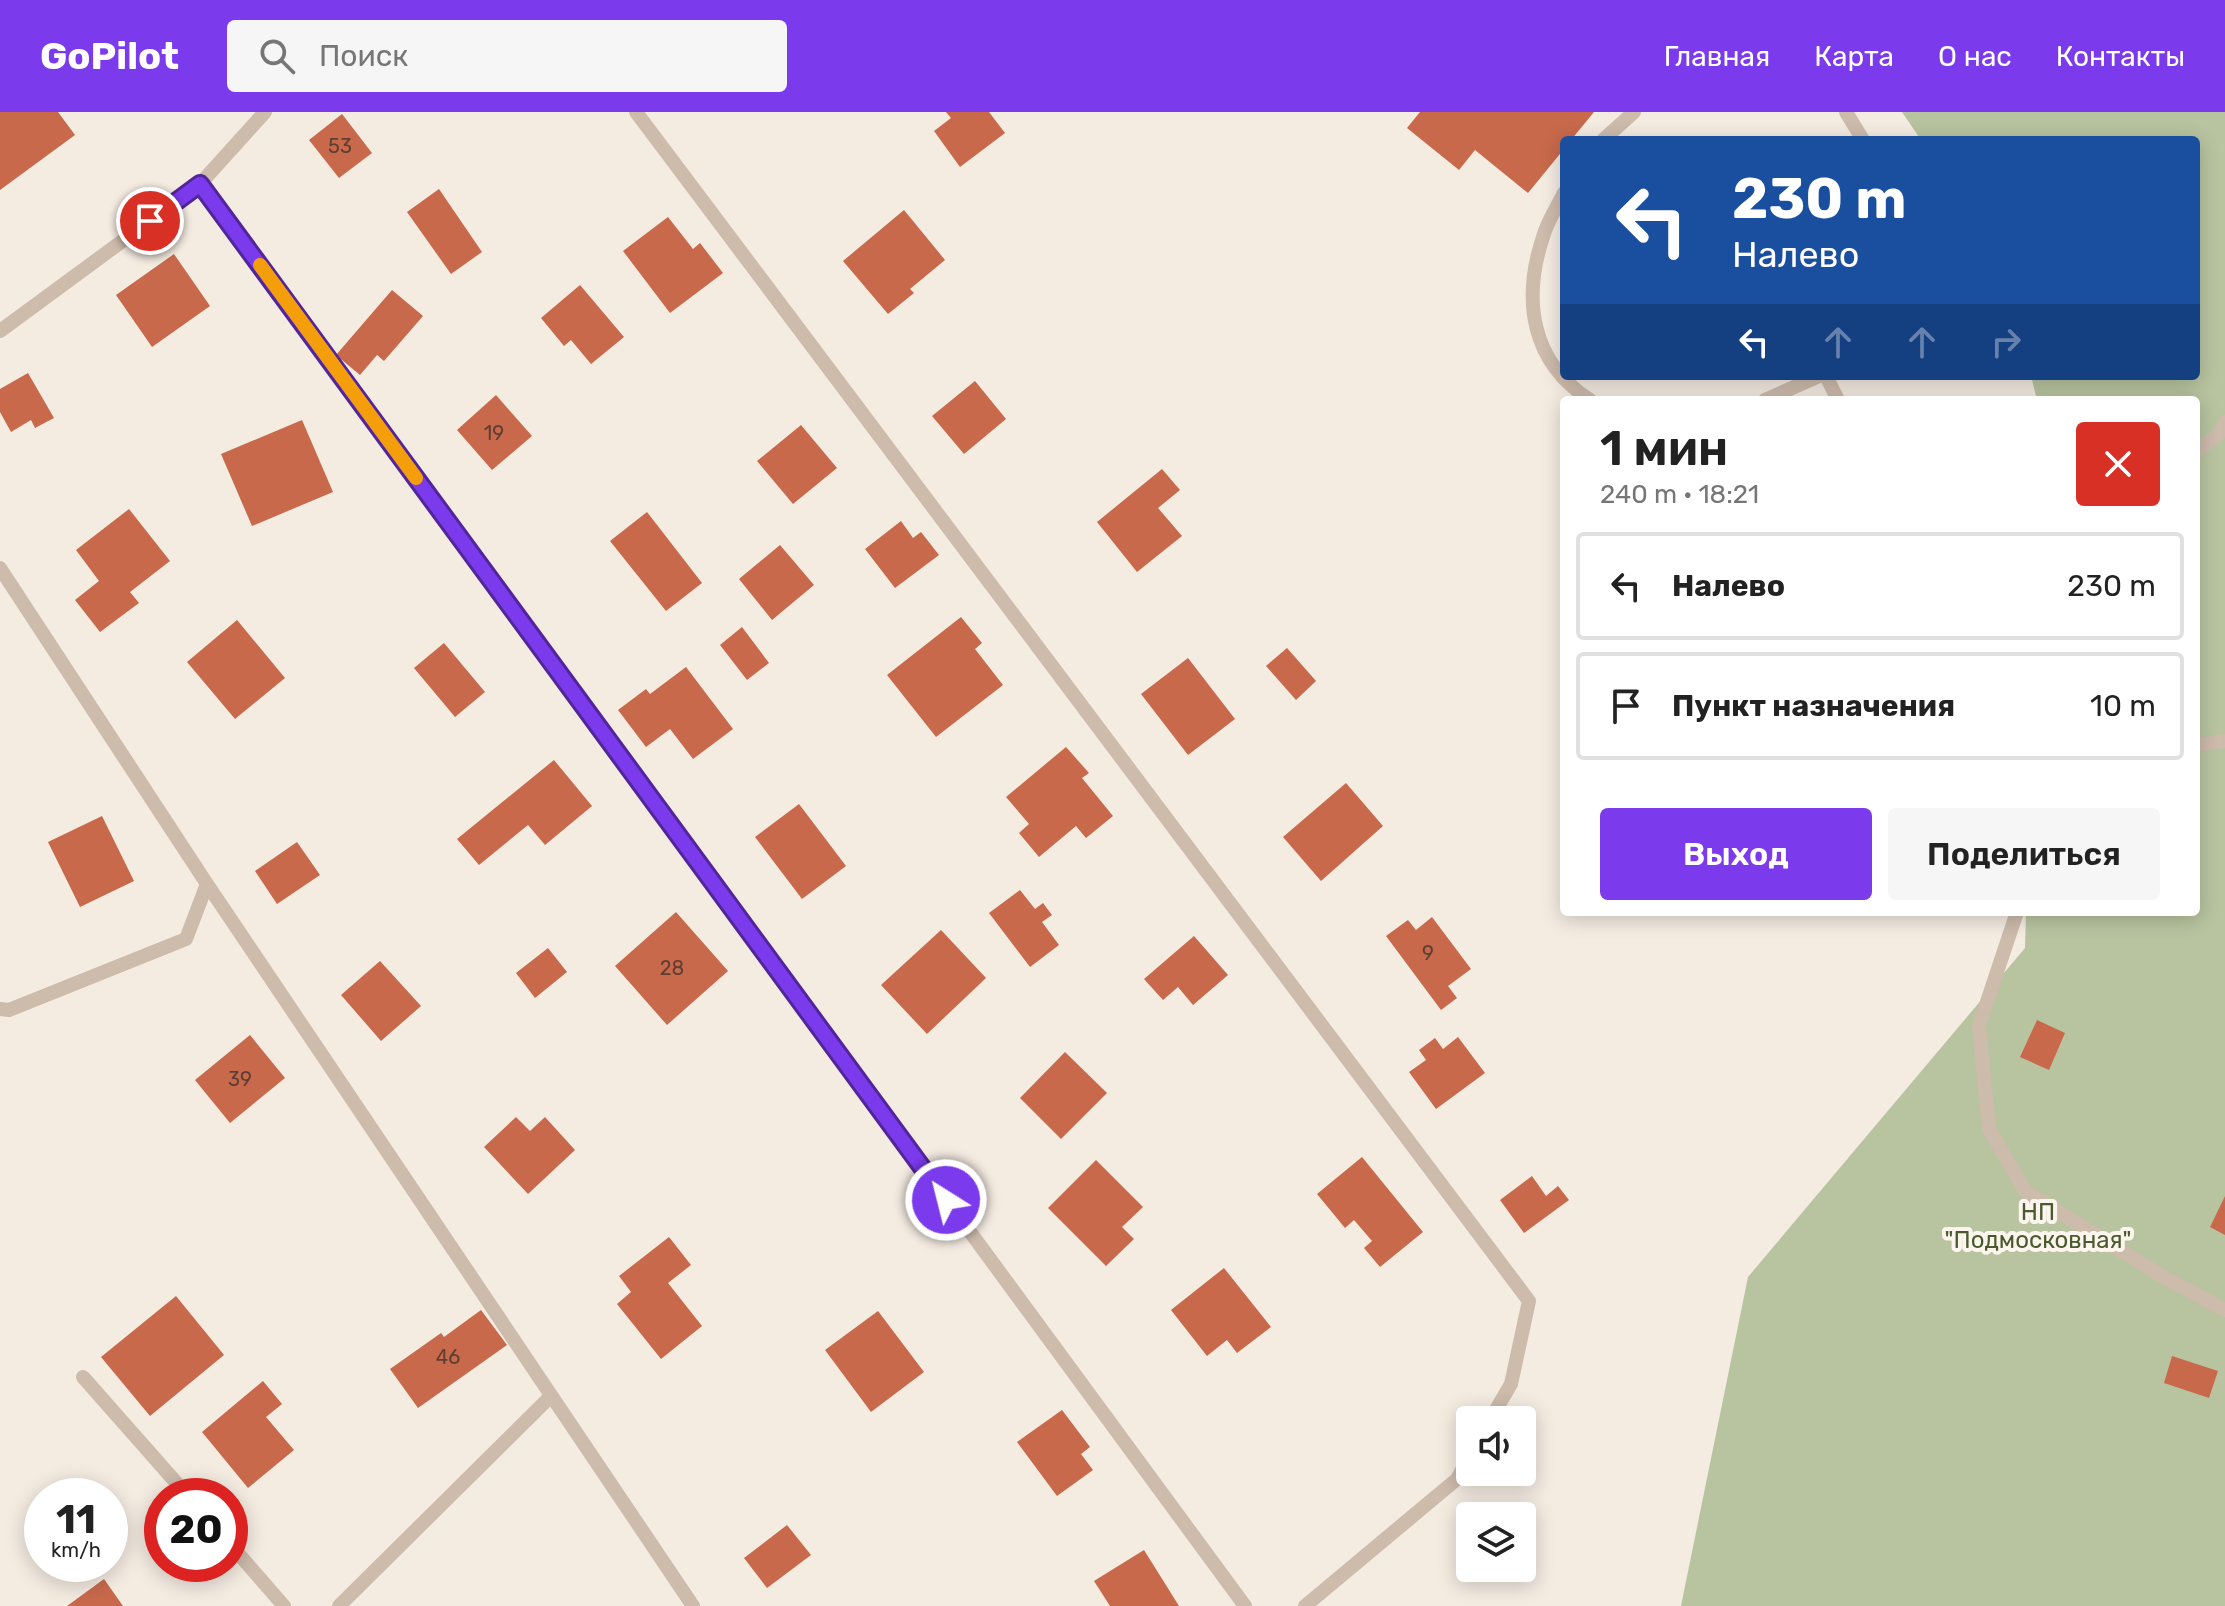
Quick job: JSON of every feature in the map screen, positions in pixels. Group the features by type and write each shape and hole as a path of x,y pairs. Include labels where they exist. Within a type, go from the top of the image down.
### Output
{"lane":[{"path":"0,331 200,184 265,112"},
{"path":"636,112 1529,1301 1511,1384 1498,1406"},
{"path":"1607,136 1634,112"},
{"path":"1846,112 1861,136"},
{"path":"200,184 1245,1606"},
{"path":"1560,201 1543,236 1532,283 1533,319 1546,354 1560,374"},
{"path":"1564,380 1570,388 1583,396"},
{"path":"1774,396 1810,380"},
{"path":"2200,449 2221,432 2225,422"},
{"path":"0,568 207,884 693,1606"},
{"path":"2200,744 2225,741"},
{"path":"0,1009 9,1010 186,939 207,884"},
{"path":"2016,916 1979,1026 1989,1129 2025,1191 2160,1275 2225,1310"},
{"path":"83,1377 172,1478"},
{"path":"339,1606 551,1396"},
{"path":"1305,1606 1456,1480"},
{"path":"248,1565 284,1606"}],"green space":[{"name":"НП \"Подмосковная\"","path":"1902,112 2225,112 2225,1606 1681,1606 1748,1277 2025,948 2026,916 2200,916 2200,396 2036,396 2032,380 2200,380 2200,136 1918,136"}],"building":[{"path":"0,112 58,112 75,135 0,190"},
{"path":"946,112 989,112 1005,133 960,167 934,131 951,118"},
{"path":"1420,112 1594,112 1574,136 1560,136 1560,154 1528,193 1475,150 1459,170 1407,128"},
{"path":"342,114 372,153 339,178 309,140"},
{"path":"439,189 482,252 451,274 407,212"},
{"path":"904,210 945,260 910,289 914,293 888,314 843,261"},
{"path":"668,217 693,249 700,243 723,273 670,313 623,251"},
{"path":"174,254 210,306 152,347 116,295"},
{"path":"580,285 624,337 591,364 571,340 564,346 541,318"},
{"path":"392,290 423,316 384,361 377,355 360,375 336,355"},
{"path":"28,373 54,418 35,428 31,420 11,432 0,412 0,389"},
{"path":"975,381 1006,419 964,454 932,416"},
{"path":"496,395 532,436 492,470 457,430"},
{"path":"302,420 333,492 252,526 221,454"},
{"path":"801,425 837,468 793,504 757,461"},
{"path":"1162,469 1180,490 1158,508 1182,536 1137,572 1097,522"},
{"path":"129,509 170,561 130,592 139,603 100,632 75,600 99,581 76,550"},
{"path":"647,512 702,583 666,611 610,541"},
{"path":"901,521 913,538 921,532 939,555 895,588 865,549"},
{"path":"780,545 814,585 772,620 739,579"},
{"path":"961,617 982,643 975,649 1003,685 936,737 887,675"},
{"path":"237,620 285,678 235,719 187,662"},
{"path":"742,627 769,663 747,680 720,645"},
{"path":"444,643 485,692 455,717 414,668"},
{"path":"1287,648 1316,681 1296,700 1266,666"},
{"path":"1188,658 1235,719 1188,755 1141,694"},
{"path":"686,667 733,729 693,759 670,729 646,747 618,710 646,689 650,694"},
{"path":"1066,747 1089,773 1082,778 1113,816 1086,838 1076,826 1039,857 1019,833 1029,824 1006,797"},
{"path":"554,760 592,806 545,845 528,825 479,865 457,839"},
{"path":"1346,783 1383,826 1321,881 1283,837"},
{"path":"799,804 846,866 802,899 755,837"},
{"path":"102,816 134,881 80,907 48,842"},
{"path":"297,842 320,875 277,904 255,871"},
{"path":"1020,890 1035,909 1043,903 1052,915 1042,922 1059,945 1030,967 989,913"},
{"path":"676,912 728,971 667,1025 615,966"},
{"path":"1432,917 1471,969 1448,986 1457,998 1441,1010 1386,936 1408,920 1416,930"},
{"path":"941,930 986,978 927,1034 881,985"},
{"path":"1194,936 1228,975 1193,1005 1178,987 1163,1000 1144,979"},
{"path":"548,948 567,972 535,998 516,973"},
{"path":"380,961 421,1006 381,1041 341,995"},
{"path":"2037,1020 2065,1033 2049,1070 2020,1057"},
{"path":"250,1035 285,1078 230,1123 195,1080"},
{"path":"1458,1037 1485,1073 1436,1109 1409,1072 1426,1060 1419,1050 1435,1038 1443,1049"},
{"path":"1065,1052 1107,1093 1061,1139 1020,1098"},
{"path":"516,1117 530,1131 545,1117 575,1150 528,1194 484,1147"},
{"path":"1362,1157 1423,1232 1380,1267 1364,1248 1372,1241 1354,1220 1345,1228 1317,1194"},
{"path":"1096,1160 1143,1207 1122,1227 1134,1239 1106,1266 1048,1208"},
{"path":"1532,1176 1546,1196 1558,1186 1569,1200 1524,1233 1500,1200"},
{"path":"2225,1196 2225,1235 2210,1227"},
{"path":"669,1237 691,1265 668,1283 702,1326 661,1359 617,1304 631,1292 619,1276"},
{"path":"1224,1268 1271,1327 1237,1353 1227,1340 1207,1356 1171,1310"},
{"path":"176,1296 224,1355 150,1416 101,1357"},
{"path":"481,1310 507,1345 418,1408 390,1369 441,1333 444,1337"},
{"path":"878,1311 924,1372 871,1412 825,1350"},
{"path":"2172,1356 2218,1371 2209,1398 2164,1383"},
{"path":"263,1381 282,1404 266,1417 294,1450 248,1488 248,1478 240,1478 202,1432"},
{"path":"1062,1410 1090,1447 1081,1454 1093,1470 1057,1496 1017,1442"},
{"path":"787,1525 811,1555 767,1588 744,1558"},
{"path":"1144,1550 1179,1606 1110,1606 1094,1581"},
{"path":"100,1582 106,1582 123,1606 67,1606"}],"slow traffic":[{"path":"260,265 416,478"}],"route":[{"path":"150,221 200,184 946,1200"}]}
